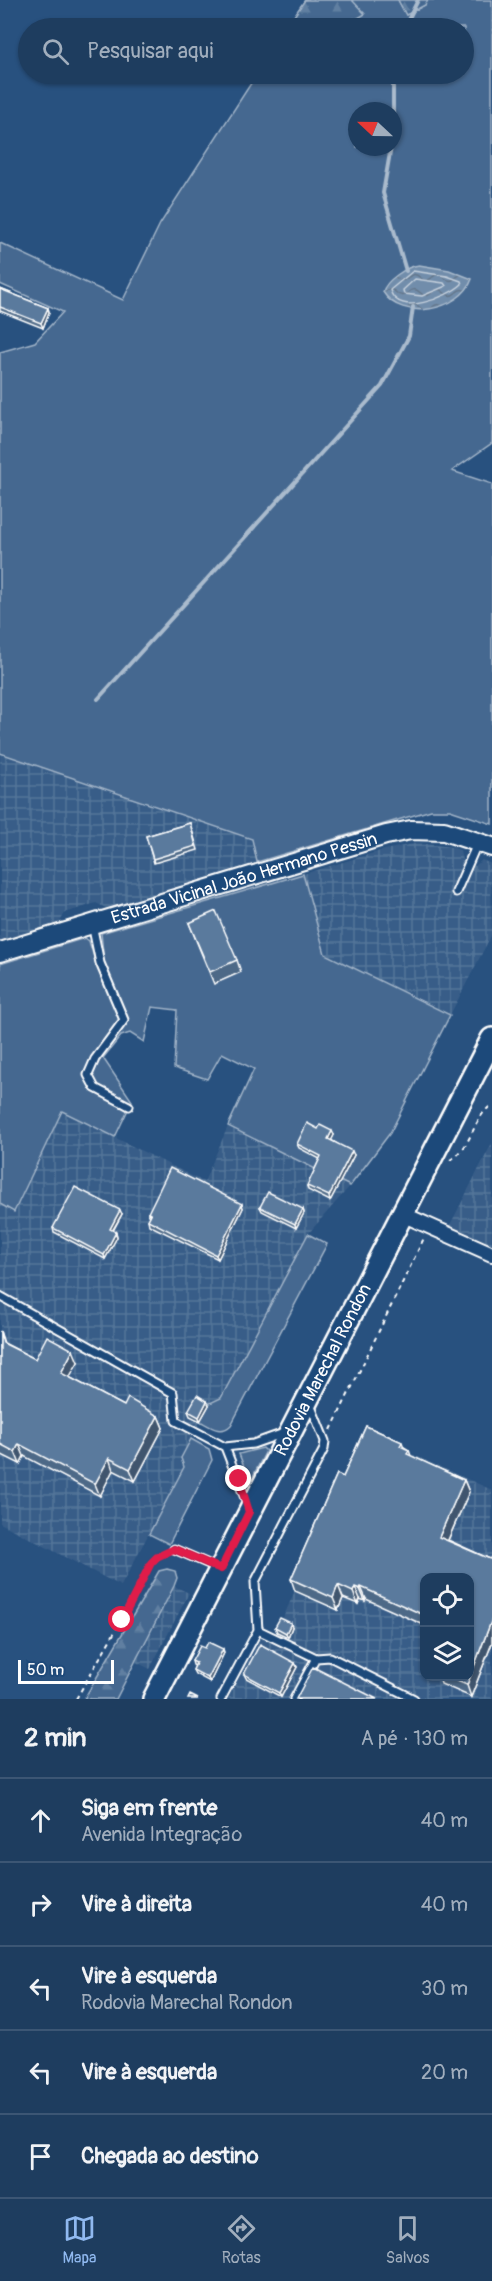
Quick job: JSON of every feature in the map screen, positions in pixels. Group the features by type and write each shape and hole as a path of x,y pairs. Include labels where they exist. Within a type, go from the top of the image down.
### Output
{"main road":[{"name":"Estrada Vicinal João Hermano Pessin","path":"0,952 386,835 411,830 437,830 453,832 488,846"},
{"name":"Rodovia Marechal Rondon","path":"154,1699 492,1039"}],"street":[{"path":"402,1214 492,1254"}],"lane":[{"path":"456,892 488,846"},
{"path":"92,924 100,963 124,1020 95,1059 88,1075 95,1088 129,1106"},
{"path":"0,1296 173,1393 176,1421 225,1447 253,1444 292,1429"},
{"path":"221,1699 258,1630 255,1582 324,1449 325,1441 308,1399"},
{"path":"225,1447 249,1512"},
{"path":"174,1549 221,1569"},
{"path":"258,1630 316,1658 330,1657 414,1699"},
{"path":"294,1699 316,1658"}],"path":[{"path":"429,1162 457,1156 482,1114 492,1105"},
{"path":"325,1441 429,1227"},
{"path":"76,1699 135,1597 151,1563 157,1557 174,1549"}],"shaded area":[{"path":"0,753 252,839 257,862 106,908 96,903 65,913 60,922 0,941"},
{"path":"417,843 460,850 462,861 475,866 482,860 491,864 492,934 450,1015 325,953 303,874 380,851"},
{"path":"62,1111 204,1182 228,1126 350,1186 308,1234 221,1398 210,1403 181,1458 184,1467 121,1586 0,1523 0,1204 15,1211"},
{"path":"492,1143 492,1244 450,1225"},
{"path":"364,1433 492,1490 492,1699 228,1699 261,1638 272,1643"},
{"path":"174,1586 189,1593 150,1669 136,1662"}],"green space":[{"path":"305,0 398,0 406,15 425,5 428,0 492,0 492,443 452,471 492,484 492,824 450,810 431,810 257,862 252,839 0,753 0,352 35,342 63,312 0,284 0,243 123,300 160,224 251,84 474,84 474,18 293,18"},
{"path":"305,0 352,0 365,14 358,18 293,18"},
{"path":"398,0 428,0 425,5 406,15"},
{"path":"303,874 325,954 450,1015 390,1133 350,1186 228,1126 254,1069 222,1053 207,1079 174,1068 177,1010 152,1007 144,1042 130,1033 121,1036 103,1058 132,1101 115,1137 62,1111 14,1212 0,1204 0,964 85,938 89,941 96,964 104,962 101,933"},
{"path":"308,1234 327,1244 231,1425 220,1430 208,1426 200,1421 210,1403 221,1398"},
{"path":"191,1439 209,1449 212,1460 169,1544 149,1534 184,1467 181,1458"},
{"path":"263,1448 266,1451 252,1478 249,1479 239,1454"},
{"path":"167,1569 175,1571 177,1578 174,1586 116,1699 84,1699 159,1571"}],"water":[{"path":"419,265 449,270 472,279 466,290 456,299 430,309 416,310 403,307 383,292 392,279 403,271"}],"building":[{"path":"0,289 48,308 41,323 0,307"},
{"path":"190,823 196,846 153,859 146,836"},
{"path":"216,911 237,960 210,972 189,923"},
{"path":"307,1123 318,1129 320,1125 332,1131 328,1139 352,1151 329,1196 307,1186 321,1156 297,1144"},
{"path":"170,1168 242,1204 216,1255 148,1220 151,1214 148,1213"},
{"path":"75,1187 120,1210 110,1229 116,1232 104,1255 53,1228"},
{"path":"268,1192 303,1209 295,1224 260,1207"},
{"path":"0,1331 3,1343 35,1359 47,1336 73,1350 61,1373 124,1406 128,1398 158,1416 130,1469 109,1458 95,1484 19,1444 15,1452 0,1444"},
{"path":"197,1395 207,1401 199,1417 188,1411"},
{"path":"366,1426 402,1442 400,1446 409,1450 407,1454 464,1480 439,1537 490,1559 492,1556 492,1619 474,1667 474,1573 420,1573 420,1613 361,1587 360,1589 355,1587 353,1592 338,1585 333,1598 291,1579 337,1474 343,1477"},
{"path":"280,1618 291,1623 286,1633 275,1627"},
{"path":"208,1642 223,1649 208,1678 193,1670 196,1663 192,1661 200,1646 205,1648"},
{"path":"260,1644 295,1663 279,1693 244,1674"},
{"path":"313,1667 377,1699 296,1699"},
{"path":"457,1681 469,1681 467,1685"}],"waterway":[{"path":"409,18 418,0"},
{"path":"393,84 393,102"},
{"path":"389,156 383,193 406,271"},
{"path":"98,699 382,386 409,336 413,307"}],"route":[{"path":"122,1620 151,1563 157,1557 174,1549 221,1569 249,1512 239,1479"}]}
